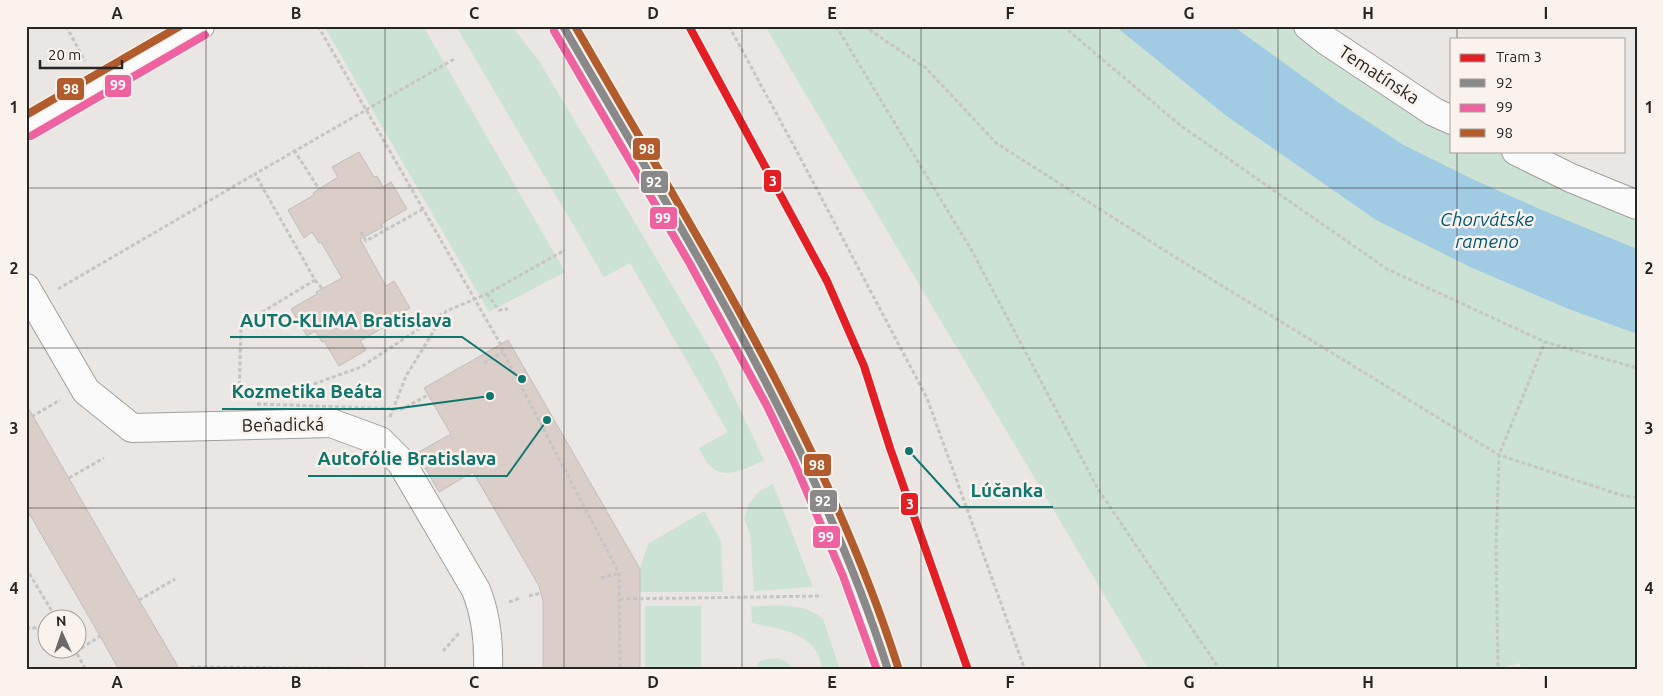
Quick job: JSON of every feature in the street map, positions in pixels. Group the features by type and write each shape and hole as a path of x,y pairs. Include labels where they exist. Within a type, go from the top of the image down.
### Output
{"street":[{"path":"26,127 200,26"},
{"path":"563,26 776,401 800,451 856,581 888,670"},
{"name":"Tematínska","path":"1308,26 1327,41 1426,106 1450,119"},
{"path":"1518,152 1571,178 1637,205"},
{"name":"Beňadická","path":"26,288 86,391 132,428 331,423 380,440 401,462 476,590 483,608 488,670"}],"path":[{"path":"66,26 99,85"},
{"path":"318,26 501,345 619,574 620,670"},
{"path":"729,26 927,398 1025,670"},
{"path":"836,26 972,251 1098,489 1220,670"},
{"path":"864,26 927,70 996,142 1175,257 1498,455 1624,496 1637,497"},
{"path":"1063,26 1181,126 1387,269 1545,342 1637,368"},
{"path":"54,292 294,150 456,58"},
{"path":"294,150 318,190"},
{"path":"255,174 315,280 322,288"},
{"path":"361,232 366,241 422,209"},
{"path":"278,396 361,367 446,311 487,294 565,250"},
{"path":"239,401 241,325 315,280"},
{"path":"487,294 498,310 508,309"},
{"path":"380,440 406,376 446,311"},
{"path":"1498,666 1496,550 1498,455 1545,342"},
{"path":"484,364 503,352"},
{"path":"26,420 67,395"},
{"path":"271,399 257,404 402,409 428,395"},
{"path":"69,478 104,458"},
{"path":"26,568 50,608"},
{"path":"601,578 619,574"},
{"path":"139,600 175,579"},
{"path":"529,596 541,593"},
{"path":"620,599 822,596"},
{"path":"511,601 520,598"},
{"path":"88,643 100,636"},
{"path":"79,658 86,670"},
{"path":"185,670 190,667 443,668"}],"green space":[{"path":"324,26 423,26 565,272 489,312"},
{"path":"456,26 512,26 541,64 717,361 764,460 732,473 718,471 708,464 699,448 728,432 630,263 604,277"},
{"path":"765,26 1115,26 1225,115 1376,220 1470,267 1566,308 1637,334 1637,670 1521,670 1520,663 1490,670 1149,670"},
{"path":"1233,26 1297,26 1450,128 1450,152 1501,152 1637,214 1637,249 1547,213 1429,159 1357,116 1315,88"},
{"path":"773,484 813,587 754,591 750,533 744,519 749,503 760,491"},
{"path":"704,511 721,541 723,592 640,592 640,569 648,544"},
{"path":"645,606 701,606 701,670 645,670"},
{"path":"751,606 798,607 823,619 840,670 822,670 814,648 797,635 752,623"},
{"path":"777,658 787,662 794,670 757,670 757,664 762,660"}],"water":[{"name":"Chorvátske rameno","path":"1115,26 1233,26 1335,100 1402,144 1470,178 1637,249 1637,334 1566,308 1470,267 1376,220 1225,115"}],"building":[{"path":"359,152 374,177 377,176 383,187 391,182 407,209 381,224 383,227 360,239 386,286 394,281 410,308 384,323 386,326 360,341 366,350 339,366 324,341 322,342 315,331 307,336 291,309 317,294 316,292 342,278 321,242 319,243 312,232 304,238 288,210 314,195 313,193 338,177 332,167"},
{"path":"508,340 640,569 640,670 543,670 543,601 539,586 473,472 439,492 417,453 451,434 424,388"},
{"path":"26,404 180,670 119,670 88,615 88,608 84,608 26,508"}],"tram line":[{"name":"3","path":"689,26 827,281 864,366 890,448 968,670"}],"transit line":[{"name":"98","path":"26,115 180,26"},
{"name":"92","path":"563,26 699,260 785,420 823,501 858,585 888,670"},
{"name":"98","path":"575,26 710,259 754,338 795,418 833,499 868,582 898,667"},
{"name":"99","path":"554,31 690,264 767,406 794,462 843,576 877,670"},
{"name":"99","path":"31,136 205,35"}],"place":[{"name":"AUTO-KLIMA Bratislava","path":"522,379"},
{"name":"Kozmetika Beáta","path":"490,396"},
{"name":"Autofólie Bratislava","path":"547,420"},
{"name":"Lúčanka","path":"909,451"}]}
